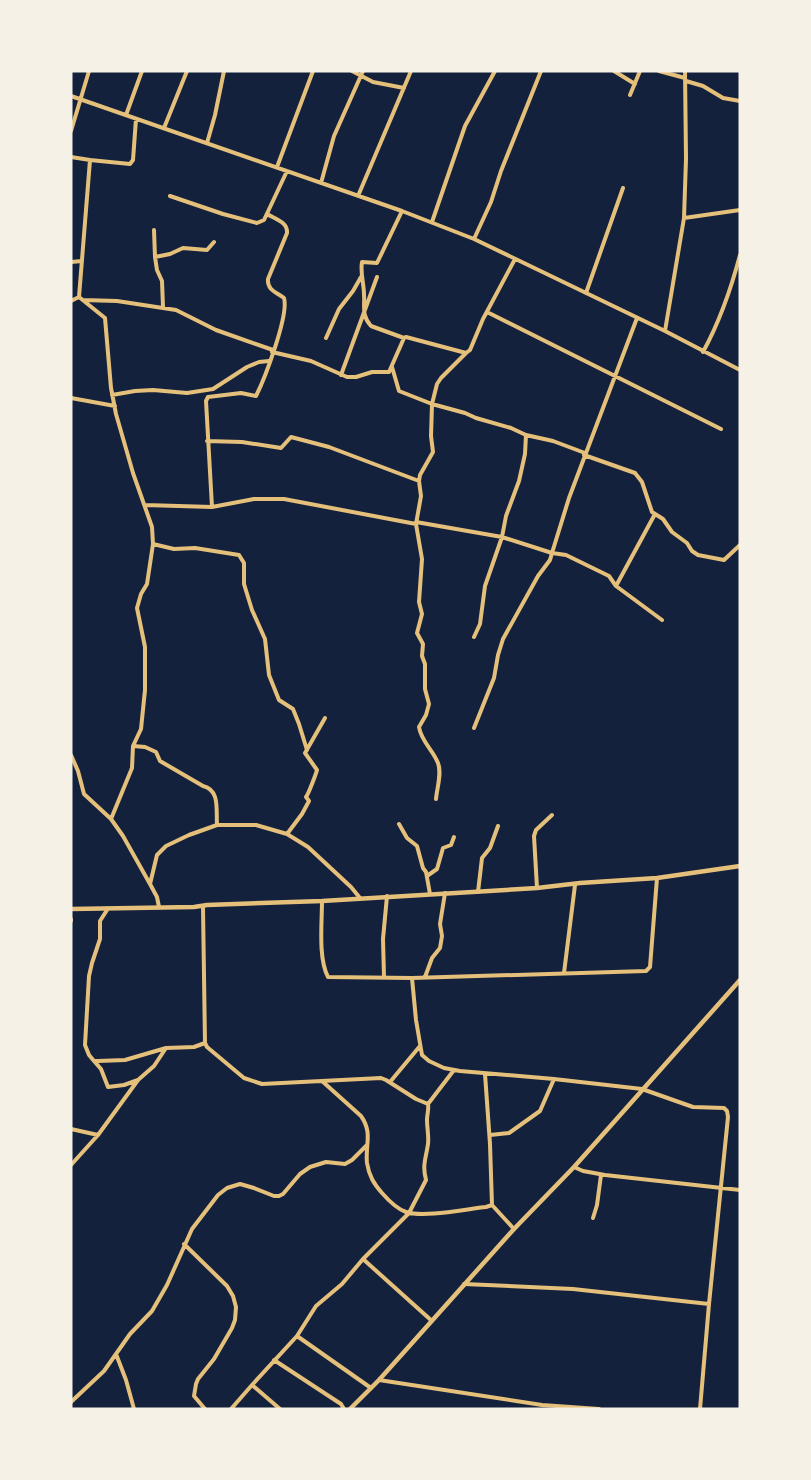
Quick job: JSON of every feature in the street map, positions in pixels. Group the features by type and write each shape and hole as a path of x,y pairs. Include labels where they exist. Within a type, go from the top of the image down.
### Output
{"street":[{"path":"71,131 90,71"},
{"path":"126,115 142,71"},
{"path":"164,128 187,71"},
{"path":"207,143 224,71"},
{"path":"276,167 313,71"},
{"path":"352,71 362,73 373,82 404,88"},
{"path":"358,196 411,71"},
{"path":"432,222 465,126 495,71"},
{"path":"474,239 491,202 501,171 541,71"},
{"path":"614,71 635,84"},
{"path":"630,95 640,71"},
{"path":"659,71 703,86 723,98 740,101"},
{"path":"665,331 684,218 685,71"},
{"path":"322,183 334,136 362,73"},
{"path":"71,96 402,211 474,239 665,331 740,370"},
{"path":"71,157 130,164 133,160 136,119"},
{"path":"81,298 90,160"},
{"path":"170,196 257,223 264,220 287,171"},
{"path":"586,293 623,188"},
{"path":"684,218 740,210"},
{"path":"402,211 377,264 362,262 364,294 362,307 369,325 404,338 410,337 466,353"},
{"path":"212,507 211,471 207,441 207,398 241,393 256,396 283,322 286,304 284,298 270,289 268,279 287,233 287,228 285,224 267,214"},
{"path":"154,230 155,257 157,270 162,281 163,307"},
{"path":"155,257 170,254 183,248 207,250 214,242"},
{"path":"703,352 714,333 730,291 740,255"},
{"path":"436,799 440,771 438,763 426,744 419,727 429,704 425,689 425,664 422,656 423,644 417,632 422,614 419,602 422,559 416,523 421,496 419,481 420,475 433,452 431,436 432,404 440,378 470,350 487,312 515,259"},
{"path":"71,262 82,260"},
{"path":"326,338 339,309 353,291 362,275"},
{"path":"341,375 377,277"},
{"path":"81,298 105,318 112,395 133,473 152,527 153,544 147,584 138,600 137,608 144,647 145,690 141,729 133,746 132,768 111,819"},
{"path":"71,301 81,298 163,307 185,313 222,332 272,351 311,362 341,375 356,377 372,372 387,373 390,371 404,338"},
{"path":"487,312 721,429"},
{"path":"474,728 494,678 503,639 552,553 585,454 638,318"},
{"path":"112,395 135,391 153,390 187,393 213,389 248,367 259,362 269,361"},
{"path":"392,366 399,391 526,435 552,441 635,474 642,482 650,510 663,519 672,532 698,555 724,560 740,545"},
{"path":"71,398 115,406"},
{"path":"474,637 480,624 485,586 502,537 506,516 525,454 526,435"},
{"path":"207,441 242,442 281,448 291,437 329,447 419,481"},
{"path":"144,506 212,507 254,499 284,499 502,537 552,553 566,555 590,565 609,576 616,586 662,620"},
{"path":"616,586 655,514"},
{"path":"153,544 174,549 195,548 239,555 244,563 244,584 252,610 265,639 269,675 279,700 293,709 307,750"},
{"path":"287,834 309,801 306,797 309,794 309,787 316,773 312,764 304,755 325,718"},
{"path":"133,746 145,747 156,752 160,762 202,786 209,788 216,795 217,824"},
{"path":"71,755 78,771 84,794 111,819 123,836 157,896 159,907"},
{"path":"537,888 534,836 536,830 552,815"},
{"path":"150,884 157,855 166,846 217,824 256,825 287,834 308,847 351,887 360,898"},
{"path":"399,824 407,838 417,846 427,876 430,894"},
{"path":"478,892 482,858 490,848 498,826"},
{"path":"427,876 437,869 443,848 451,846 454,837"},
{"path":"71,910 203,907 207,905 322,901 478,892 657,878 740,866"},
{"path":"322,901 322,956 324,970 328,977 412,978 648,970 650,967 657,878"},
{"path":"564,973 575,884"},
{"path":"425,977 432,958 440,948 442,936 440,924 445,894"},
{"path":"384,977 383,940 387,896"},
{"path":"203,907 205,1043 207,1047 244,1078 252,1082 262,1084 381,1078 428,1104"},
{"path":"107,910 100,921 100,940 92,963 85,1044 89,1055 101,1069 108,1087 138,1080"},
{"path":"412,978 422,1054 429,1061 444,1068 484,1074 554,1079 642,1089 693,1107 724,1108 727,1111 728,1117 700,1409"},
{"path":"350,1409 372,1388 514,1229 574,1167 740,980"},
{"path":"94,1061 125,1060 166,1048 194,1047 205,1043"},
{"path":"390,1082 420,1045"},
{"path":"71,1165 98,1135 138,1080 154,1066 166,1048"},
{"path":"231,1409 297,1336 316,1306 342,1284 363,1259 409,1213 426,1180 424,1159 428,1144 428,1104 454,1070"},
{"path":"484,1074 490,1135 492,1204 514,1229"},
{"path":"490,1135 509,1133 540,1110 554,1079"},
{"path":"322,1081 361,1116 366,1123 369,1132 367,1145 368,1167 371,1179 388,1199 409,1213 432,1213 486,1207 492,1204"},
{"path":"71,1129 98,1135"},
{"path":"71,1402 94,1381 130,1334 152,1311 167,1285 192,1229 218,1195 227,1188 240,1184 279,1196 283,1194 300,1174 310,1167 326,1162 345,1164 352,1160 367,1145"},
{"path":"574,1167 601,1175 740,1190"},
{"path":"593,1218 597,1205 601,1175"},
{"path":"184,1244 227,1286 236,1302 236,1313 232,1328 214,1359 196,1384 194,1396 205,1409"},
{"path":"363,1259 432,1321"},
{"path":"464,1284 573,1289 709,1304"},
{"path":"297,1336 372,1388"},
{"path":"116,1354 134,1409"},
{"path":"274,1360 341,1404 344,1409"},
{"path":"379,1380 542,1407 599,1409"},
{"path":"252,1385 280,1409"}]}
